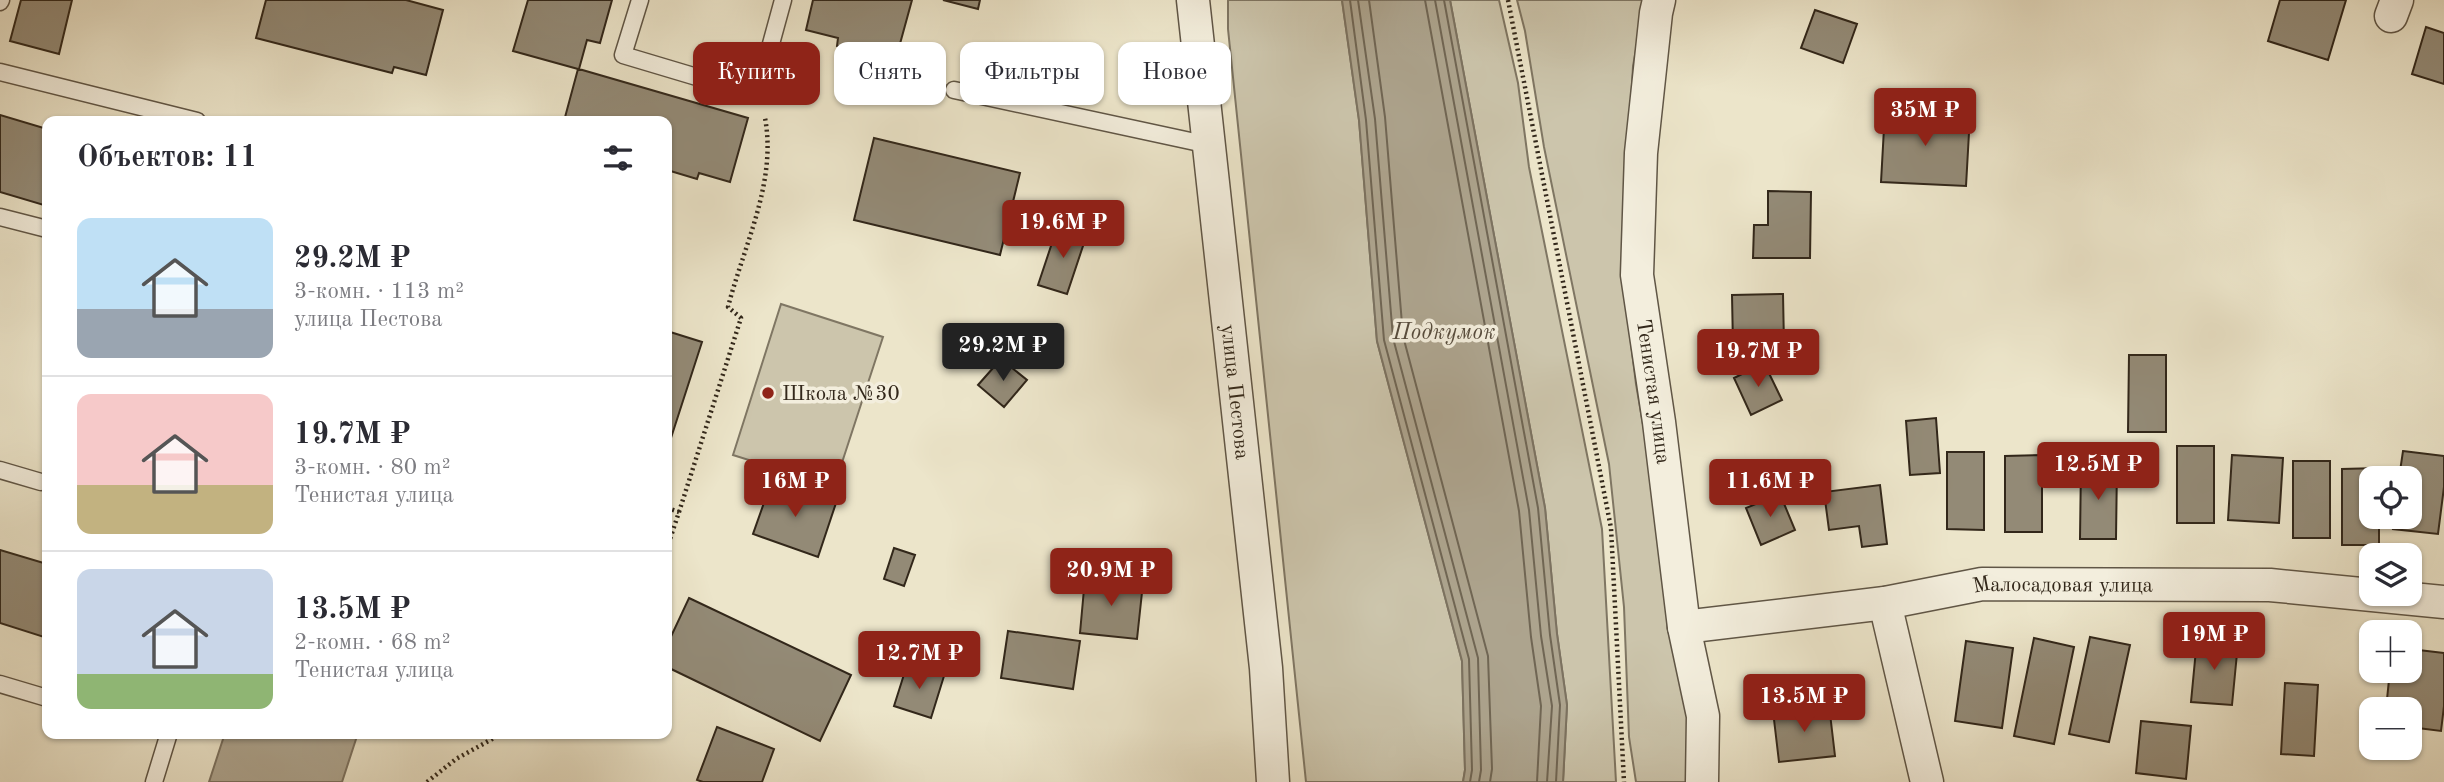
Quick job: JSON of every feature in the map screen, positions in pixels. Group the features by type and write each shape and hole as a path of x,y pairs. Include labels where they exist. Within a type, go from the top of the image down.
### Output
{"street":[{"name":"улица Пестова","path":"1192,0 1266,668 1273,782"},
{"name":"Тенистая улица","path":"1659,0 1642,153 1637,275 1660,422 1684,627 1703,716 1702,782"},
{"name":"Малосадовая улица","path":"1684,627 1885,603 1982,584 2270,585 2444,602"},
{"path":"1885,603 1927,782"}],"lane":[{"path":"640,0 623,55 693,76"},
{"path":"772,42 783,0"},
{"path":"0,72 177,116"},
{"path":"954,90 1209,145"},
{"path":"0,217 42,228"},
{"path":"0,470 41,482"},
{"path":"0,684 42,697"},
{"path":"154,782 166,739"}],"path":[{"path":"1508,0 1611,528 1624,782"},
{"path":"672,533 741,318 728,307 737,270 758,211 769,142 762,105"},
{"path":"672,510 679,512"},
{"path":"427,782 456,759 492,739"}],"shaded area":[{"path":"1228,0 1342,0 1359,120 1377,341 1462,661 1463,782 1306,782 1228,29"},
{"path":"1450,0 1499,0 1518,83 1529,167 1602,529 1616,782 1563,782 1567,705 1545,508"},
{"path":"1517,0 1645,0 1633,66 1622,270 1636,384 1669,575 1693,745 1689,782 1636,782 1629,737 1624,607 1609,464 1544,147 1525,31"},
{"path":"781,304 883,337 834,487 733,455"}],"water":[{"name":"Подкумок","path":"1342,0 1450,0 1545,508 1567,705 1563,782 1463,782 1462,661 1377,341 1359,120"},
{"path":"223,739 356,739 342,782 209,782"}],"building":[{"path":"21,0 72,0 59,54 10,41"},
{"path":"266,0 406,0 443,10 426,75 394,67 392,73 256,38"},
{"path":"528,0 612,0 600,43 587,40 579,69 693,102 693,105 703,105 748,118 730,182 699,173 697,179 672,172 672,116 565,116 578,69 513,51"},
{"path":"813,0 912,0 900,42 838,42 838,38 806,30"},
{"path":"943,0 980,0 978,9"},
{"path":"2280,0 2346,0 2328,60 2268,41"},
{"path":"1815,10 1857,24 1843,63 1801,48"},
{"path":"2426,27 2444,33 2444,84 2412,74"},
{"path":"1885,110 1970,115 1966,186 1881,182"},
{"path":"0,115 42,128 42,205 0,192"},
{"path":"874,138 1020,173 1000,255 854,220"},
{"path":"1768,191 1811,192 1810,258 1753,258 1754,225 1768,225"},
{"path":"1058,225 1087,234 1067,294 1038,285"},
{"path":"1783,294 1784,345 1733,346 1732,295"},
{"path":"672,333 702,342 672,435"},
{"path":"2129,355 2166,355 2166,432 2128,432"},
{"path":"1001,359 1027,380 1004,407 978,385"},
{"path":"1764,363 1782,400 1751,415 1734,378"},
{"path":"1936,418 1940,473 1910,475 1906,421"},
{"path":"2177,446 2214,446 2214,523 2177,523"},
{"path":"2403,451 2444,456 2444,487 2438,534 2393,529 2422,529 2422,466 2401,466"},
{"path":"1947,452 1984,452 1984,530 1947,529"},
{"path":"2042,455 2042,532 2005,532 2005,456"},
{"path":"2232,455 2283,458 2279,523 2228,520"},
{"path":"2293,461 2330,461 2330,538 2293,538"},
{"path":"2081,464 2117,464 2116,539 2080,539"},
{"path":"2342,469 2359,469 2359,529 2379,529 2379,543 2342,545"},
{"path":"772,480 836,503 818,557 753,534"},
{"path":"1880,485 1887,544 1862,547 1859,526 1829,530 1824,492"},
{"path":"1780,494 1795,530 1761,545 1746,508"},
{"path":"894,548 915,555 904,586 884,579"},
{"path":"0,550 42,563 42,636 0,623"},
{"path":"1085,578 1143,583 1137,639 1080,633"},
{"path":"689,598 851,675 820,741 672,669 672,634"},
{"path":"1008,631 1080,641 1073,689 1001,678"},
{"path":"2090,637 2130,645 2109,742 2069,734"},
{"path":"2034,638 2074,647 2054,744 2014,736"},
{"path":"2197,639 2238,643 2232,705 2191,702"},
{"path":"1966,641 2013,648 2002,728 1955,721"},
{"path":"2422,650 2444,653 2441,731 2422,729 2422,697 2387,697 2389,683 2422,683"},
{"path":"907,665 944,676 931,718 894,706"},
{"path":"2285,683 2318,685 2314,756 2281,754"},
{"path":"1829,705 1835,756 1779,762 1773,711"},
{"path":"2141,721 2191,726 2186,779 2136,773"},
{"path":"717,727 774,749 762,782 697,780"}],"place":[{"name":"Школа №30","path":"768,393"}]}
